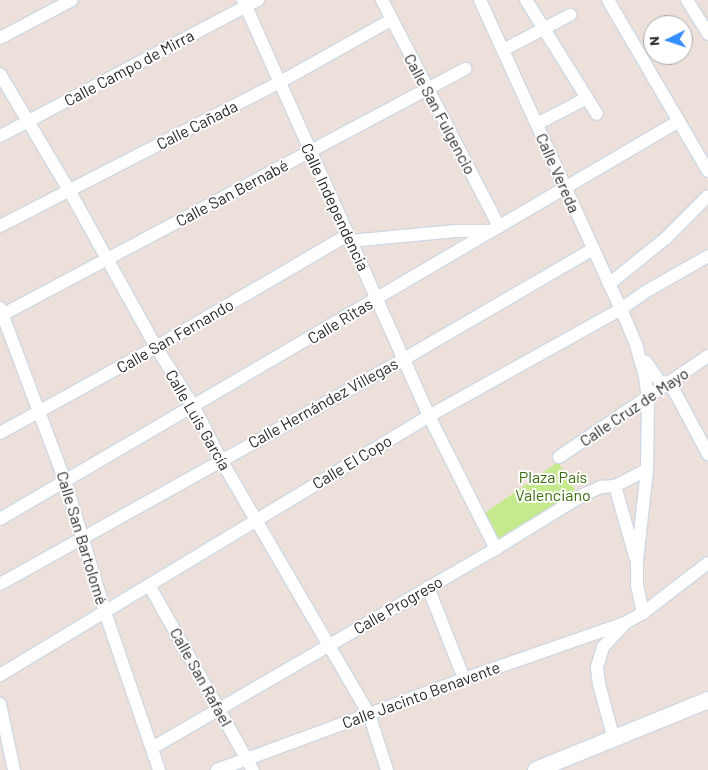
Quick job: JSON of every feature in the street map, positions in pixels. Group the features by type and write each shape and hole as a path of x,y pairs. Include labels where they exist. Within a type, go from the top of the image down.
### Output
{"street":[{"path":"0,38 72,0"},
{"name":"Calle Campo de Mirra","path":"0,136 244,3 258,0"},
{"name":"Calle San Fulgencio","path":"382,0 494,229"},
{"name":"Calle Vereda","path":"480,0 565,190 621,309 636,345 645,377 648,398 647,470 637,561"},
{"path":"526,0 598,114"},
{"path":"608,0 708,171"},
{"path":"688,0 708,34"},
{"name":"Calle Independencia","path":"244,3 309,152 430,416 496,549"},
{"path":"503,50 570,15"},
{"name":"Calle Cañada","path":"0,226 280,82 391,20"},
{"name":"Calle San Bernabé","path":"1,313 465,69"},
{"name":"Calle Luis García","path":"0,74 69,190 156,347 194,407 221,460 369,714 387,770"},
{"path":"536,124 587,98"},
{"name":"Calle Ritas","path":"0,519 194,407 494,229 565,190 679,121"},
{"path":"609,284 666,238 708,196"},
{"name":"Calle San Fernando","path":"0,433 349,238 494,229"},
{"name":"Calle Hernández Villegas","path":"0,584 404,358 593,249"},
{"name":"Calle El Copo","path":"0,675 430,416 621,309 645,292 708,256"},
{"name":"Calle San Bartolomé","path":"1,313 65,481 105,612 159,770"},
{"name":"Calle Vereda","path":"636,345 656,378 662,383 670,383"},
{"name":"Calle Cruz de Mayo","path":"559,457 708,356"},
{"path":"670,383 708,454"},
{"name":"Calle Progreso","path":"152,748 218,708 496,549 583,496 601,487 615,486 647,470"},
{"path":"615,486 637,561 637,585 643,613"},
{"path":"614,740 599,684 597,667 603,646 625,623 643,613 708,563"},
{"name":"Calle San Rafael","path":"149,585 250,765"},
{"path":"428,587 464,679"},
{"name":"Calle Jacinto Benavente","path":"217,770 250,765 369,714 625,623"},
{"path":"542,769 708,700"},
{"path":"0,704 14,770"}],"green space":[{"name":"Plaza País Valenciano","path":"558,462 576,492 497,541 485,513"}]}
